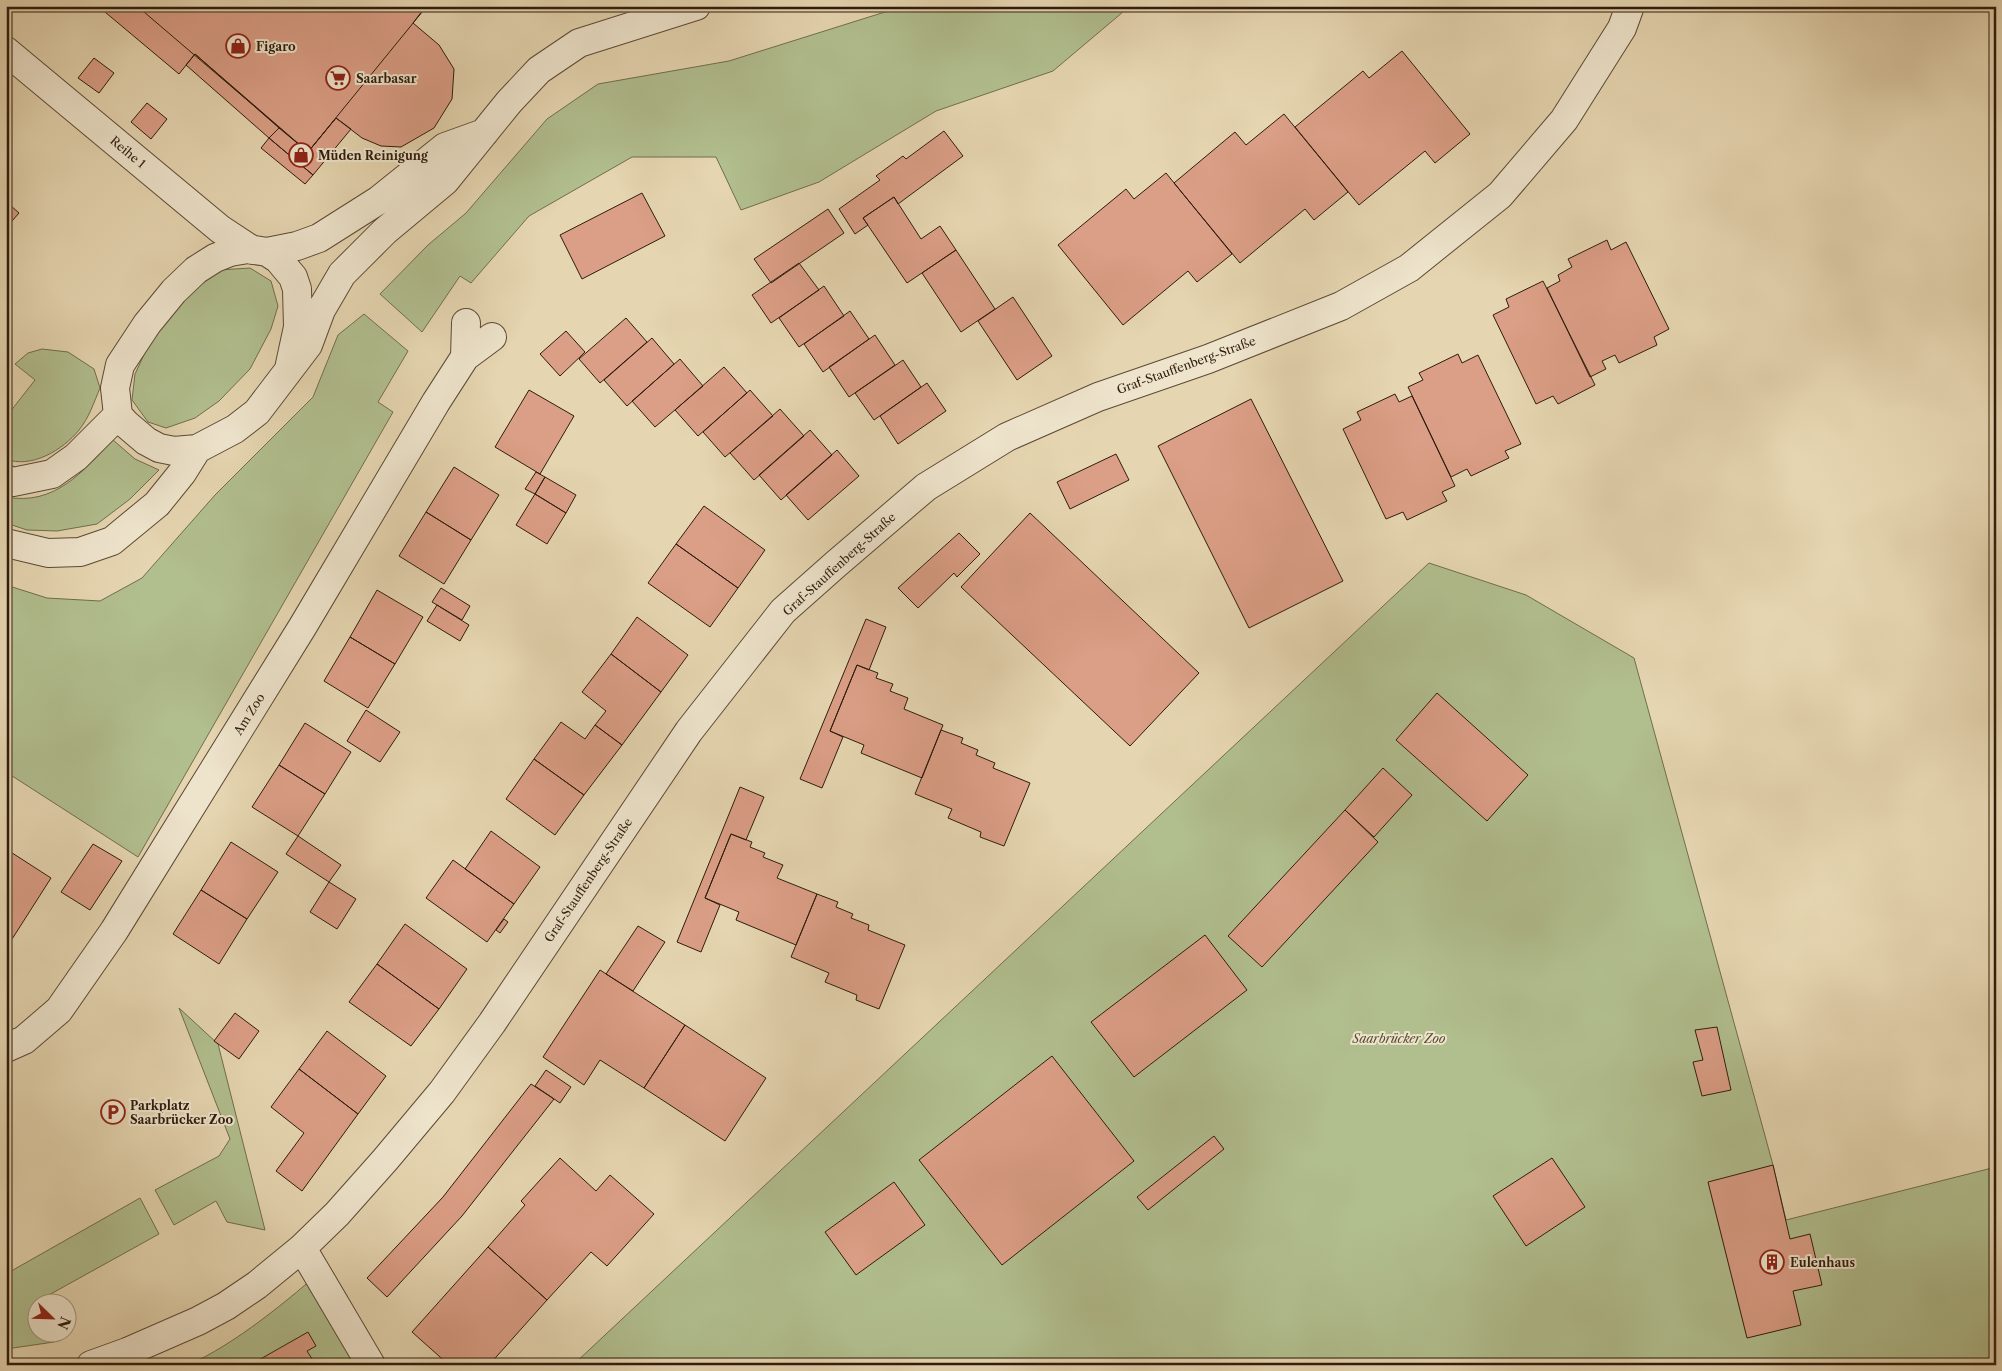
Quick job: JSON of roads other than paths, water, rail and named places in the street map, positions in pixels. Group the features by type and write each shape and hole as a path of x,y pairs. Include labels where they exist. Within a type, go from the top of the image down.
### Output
{"street":[{"path":"485,132 445,147 379,200 319,238 298,246 259,251 230,252 215,258 196,270 158,309 120,365 115,388 118,415 134,432 146,441 159,448 174,450 197,450 235,430 257,412 308,345 321,310 342,274 385,231 444,181 485,132 509,102 539,70 579,43 696,6"},
{"name":"Graf-Stauffenberg-Straße","path":"91,1365 127,1352 198,1321 226,1306 258,1284 302,1248 337,1214 442,1092 497,1016 689,731 784,611 926,487 1007,437 1098,397 1208,359 1340,306 1409,268 1500,195 1564,120 1622,28 1630,6"},
{"name":"Reihe 1","path":"6,51 220,229 286,266 293,277 297,289 298,327 289,369"},
{"path":"465,357 466,323"},
{"name":"Am Zoo","path":"6,1048 24,1040 59,1010 114,931 303,626 436,402 465,357 492,337"},
{"path":"6,479 12,482 52,474 76,457 118,415"},
{"path":"6,543 48,553 80,552 112,541 156,504 182,473 197,450"},
{"path":"302,1248 371,1365"}],"place":[{"name":"Figaro","path":"238,46"},
{"name":"Saarbasar","path":"338,78"},
{"name":"Müden Reinigung","path":"301,155"},
{"name":"Parkplatz Saarbrücker Zoo","path":"113,1112"},
{"name":"Eulenhaus","path":"1772,1262"}],"park label":[{"name":"Saarbrücker Zoo","path":"1399,1038"}]}
